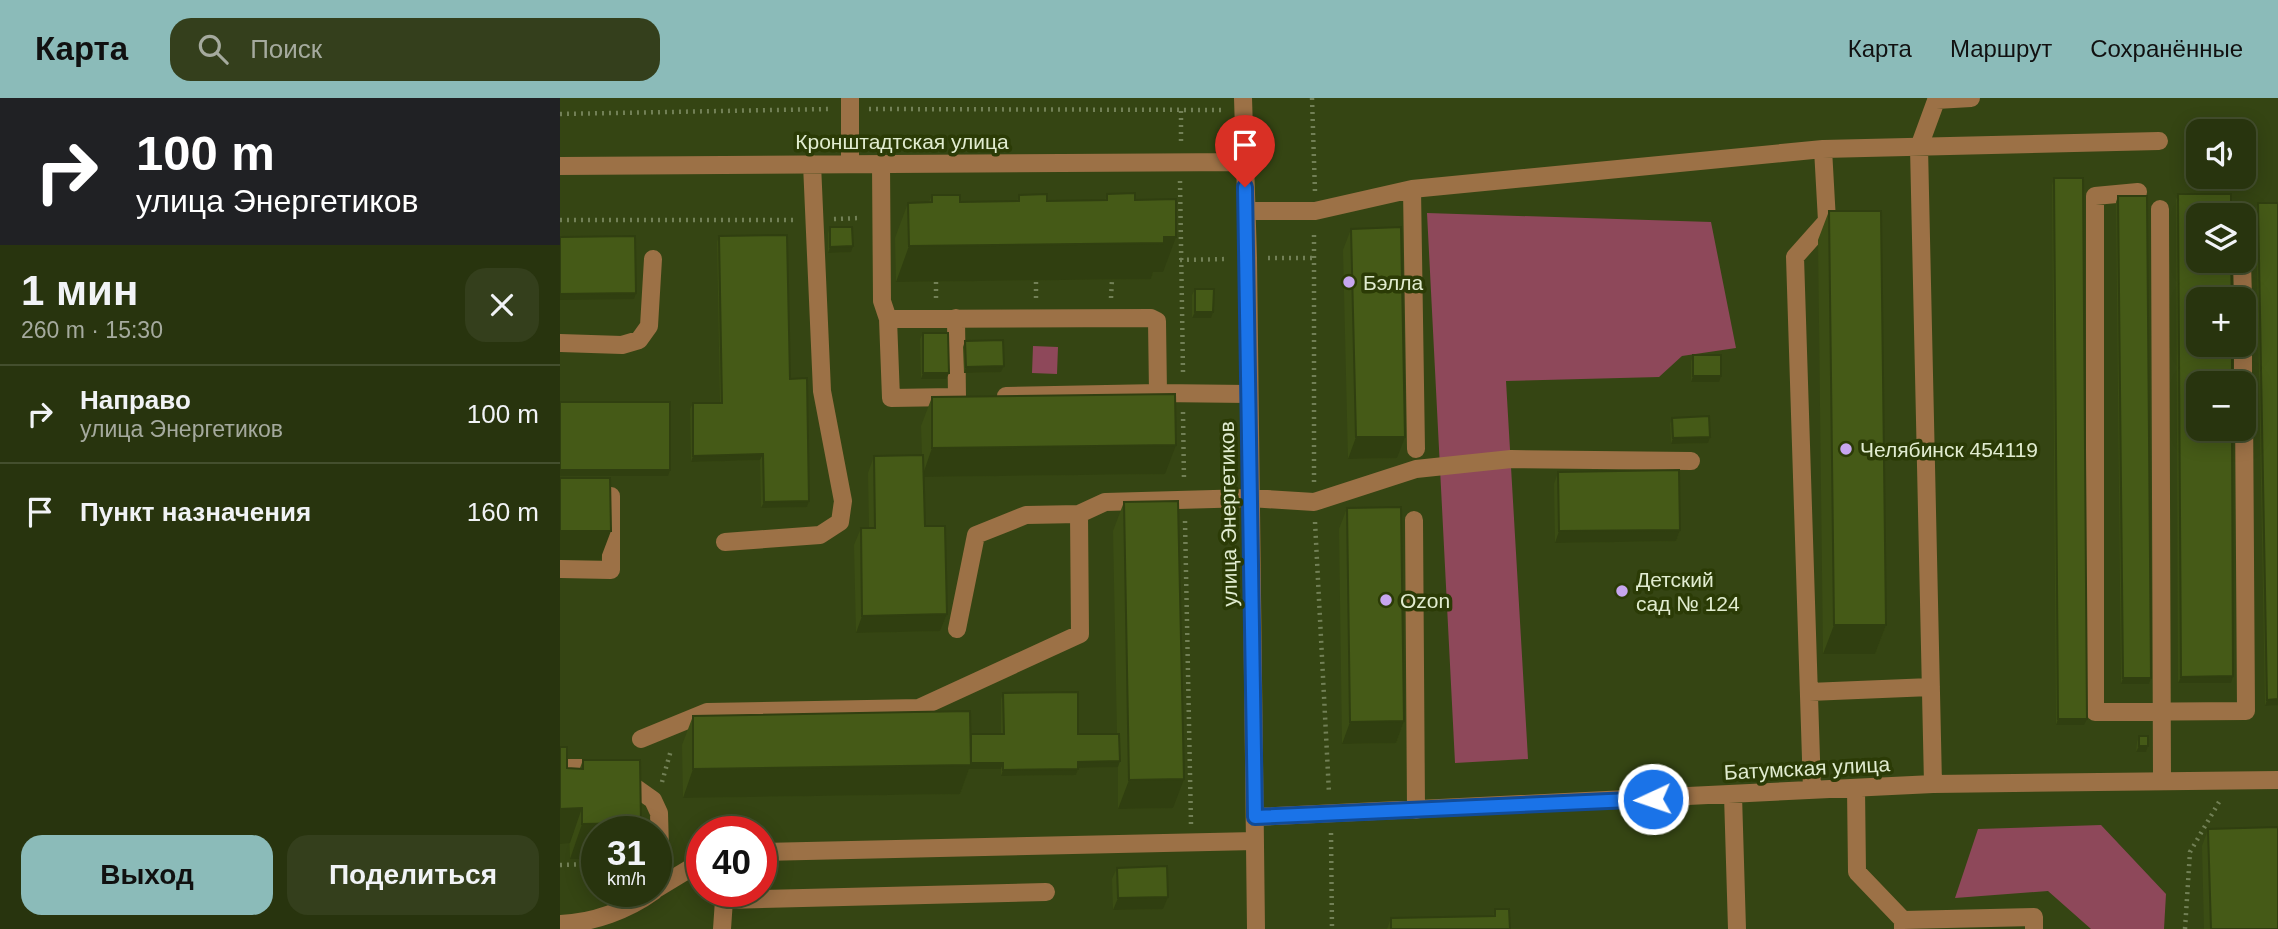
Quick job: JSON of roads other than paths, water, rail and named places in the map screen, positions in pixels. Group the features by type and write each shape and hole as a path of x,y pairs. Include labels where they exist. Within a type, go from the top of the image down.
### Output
{"street":[{"path":"1933,784 1919,147 1936,99 1971,98"},
{"path":"849,164 850,104"},
{"name":"улица Энергетиков","path":"1243,104 1256,929"},
{"path":"1246,211 1315,211 1412,189 1823,149 2159,141"},
{"path":"1812,790 1795,257 1827,221 1823,149"},
{"name":"Кронштадтская улица","path":"560,166 1244,162"},
{"path":"725,542 820,535 840,522 843,501 822,391 812,164"},
{"path":"881,164 882,301 888,319 891,398 1249,394"},
{"path":"1412,189 1416,449"},
{"path":"2138,192 2095,197 2095,712 2246,710 2244,441"},
{"path":"2160,209 2162,779"},
{"path":"560,344 622,345 639,340 649,326 653,258"},
{"path":"956,318 970,396"},
{"path":"888,319 1151,318 1157,321 1158,393"},
{"path":"957,629 976,535 1026,515 1079,513 1105,502 1251,498 1314,502 1416,469 1511,459 1690,461"},
{"path":"560,494 611,496 611,570 560,569"},
{"path":"641,739 707,712 919,708 1080,634 1079,513"},
{"path":"1414,520 1416,810"},
{"path":"1809,692 1931,687"},
{"path":"560,768 597,768 629,783 653,800 659,816"},
{"name":"Батумская улица","path":"1255,817 1933,784 2162,779 2278,780"},
{"path":"1856,788 1857,872 1903,924 2034,918 2034,929"},
{"path":"1733,795 1737,929"},
{"path":"777,852 1255,841"},
{"path":"777,894 1046,892"},
{"path":"560,923 576,923 628,907"},
{"path":"720,907 722,929"}],"place":[{"name":"Бэлла","path":"1349,282"},
{"name":"Челябинск 454119","path":"1846,449"},
{"name":"Детский сад № 124","path":"1622,591"},
{"name":"Ozon","path":"1386,600"}]}
